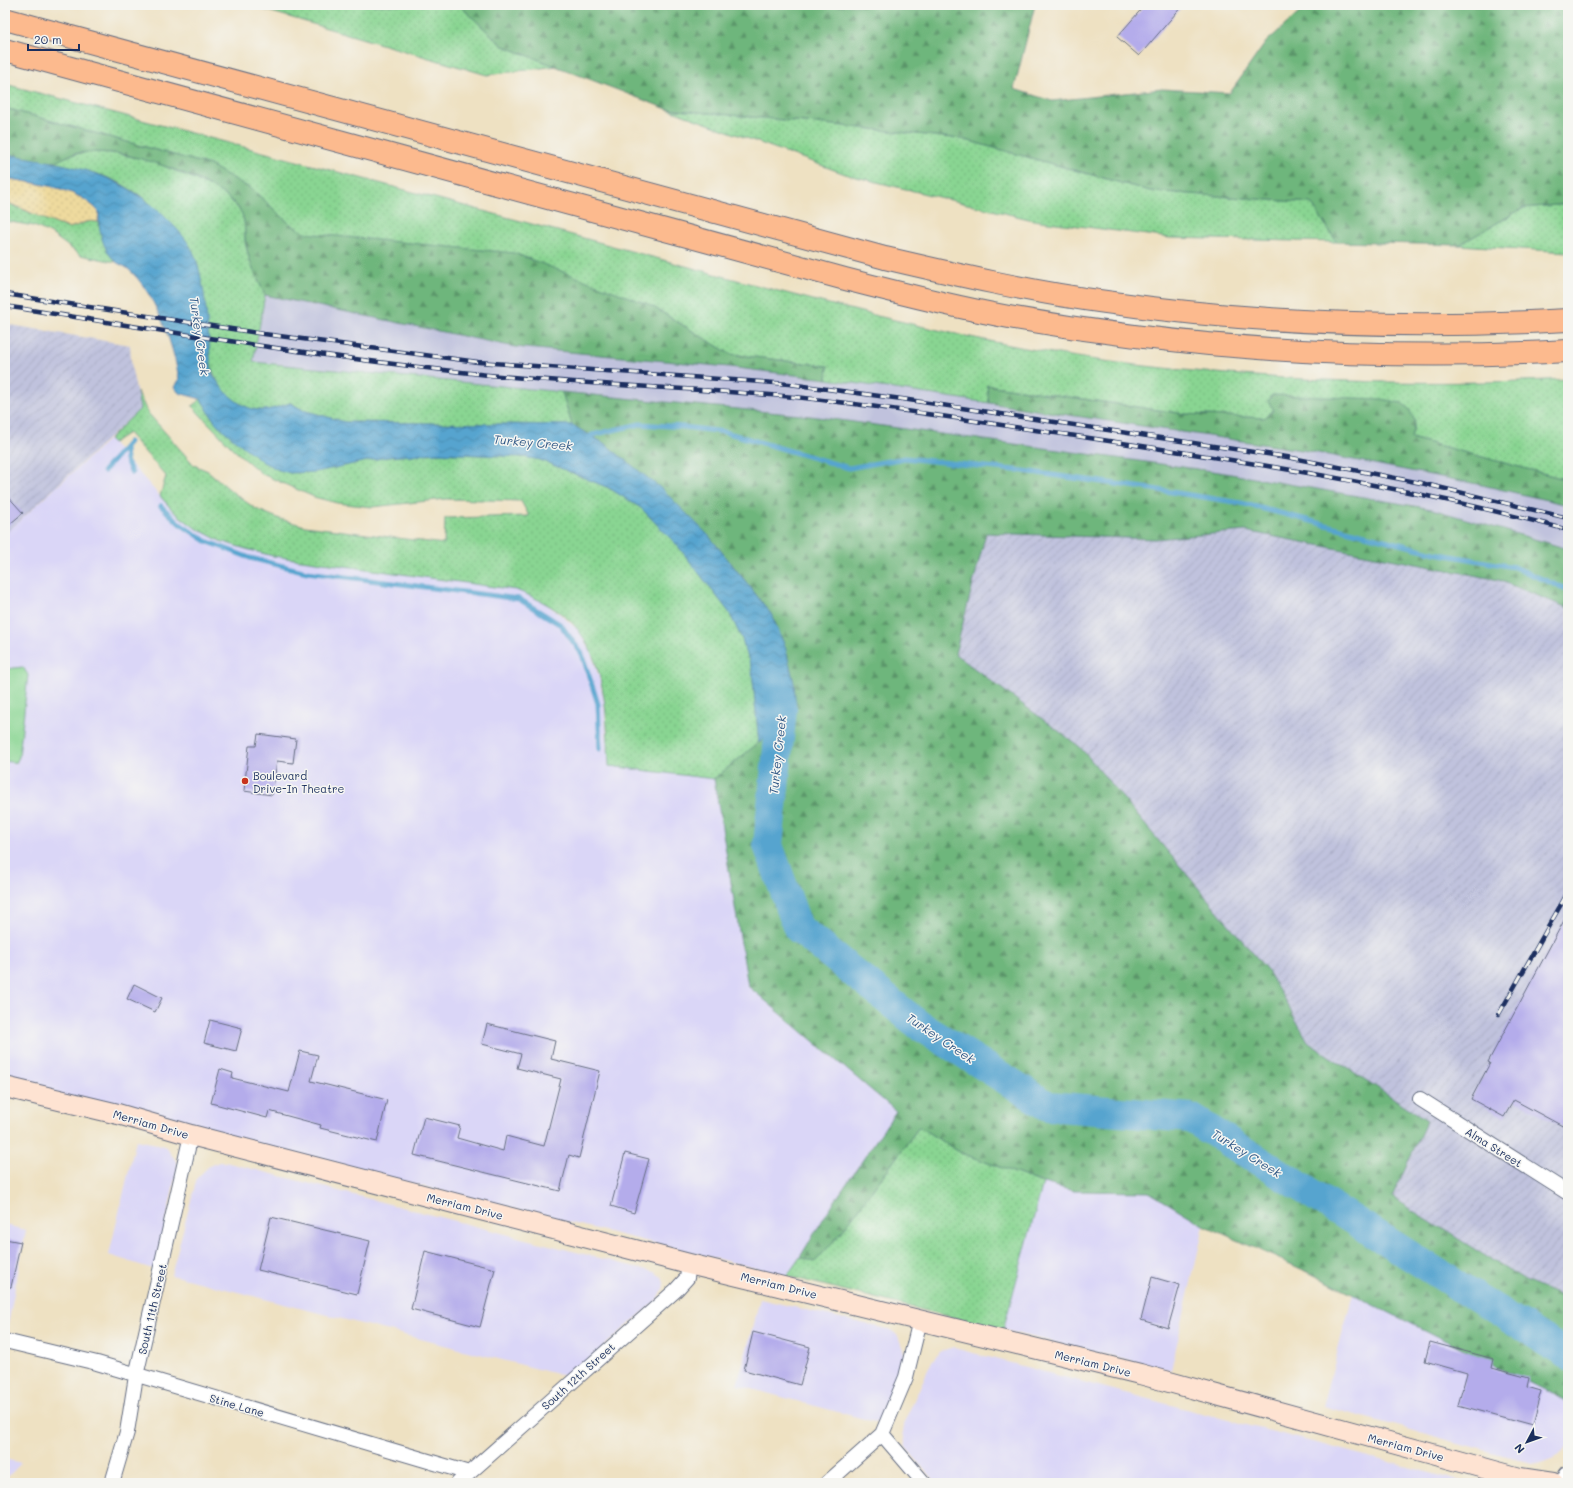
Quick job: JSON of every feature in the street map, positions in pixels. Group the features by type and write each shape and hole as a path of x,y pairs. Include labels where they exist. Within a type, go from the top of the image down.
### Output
{"highway":[{"path":"5,18 885,258 988,282 1106,302 1301,322 1404,325 1568,320"},
{"path":"5,50 845,279 934,302 1009,317 1151,339 1224,347 1288,351 1369,355 1445,355 1568,351"}],"main road":[{"name":"Merriam Drive","path":"5,1087 118,1114 191,1135 689,1264 1140,1374 1520,1478 1553,1483"}],"street":[{"name":"Alma Street","path":"1420,1100 1568,1193"},
{"name":"South 11th Street","path":"112,1483 127,1432 136,1376 191,1135"},
{"name":"South 12th Street","path":"458,1483 676,1290 687,1278 689,1264"},
{"path":"827,1483 882,1434 906,1377 920,1320"},
{"name":"Stine Lane","path":"5,1341 58,1353 470,1472"},
{"path":"882,1434 924,1483"},
{"path":"1564,1483 1568,1475"}],"shaded area":[{"path":"265,295 518,347 729,367 827,379 1308,451 1482,485 1568,505 1568,549 1432,509 1219,472 810,416 253,362"},
{"path":"5,324 130,345 132,370 140,409 5,534"},
{"path":"109,439 174,512 220,541 273,556 516,590 538,598 579,631 591,653 599,677 604,702 609,766 714,779 748,986 896,1111 828,1211 787,1276 5,1083 5,534"},
{"path":"1245,531 1499,580 1568,608 1568,1299 1525,1281 1392,1197 1427,1120 1309,1043 1268,971 1080,747 955,654 986,533 1155,539"},
{"path":"136,1140 166,1147 178,1164 156,1270 109,1255"},
{"path":"219,1162 225,1162 654,1272 662,1277 664,1283 663,1289 658,1299 569,1377 171,1275 197,1178 208,1167"},
{"path":"1043,1183 1074,1191 1149,1192 1204,1225 1171,1370 1003,1330"},
{"path":"5,1225 26,1230 7,1330 5,1330"},
{"path":"1353,1294 1568,1402 1568,1446 1553,1460 1540,1464 1532,1463 1323,1406"},
{"path":"760,1299 891,1330 898,1336 905,1355 879,1423 737,1385"},
{"path":"954,1347 1468,1483 937,1483 906,1448 903,1432 905,1420 932,1361 941,1351"},
{"path":"5,1459 21,1463 5,1480"}],"green space":[{"path":"248,5 459,5 503,46 557,66 487,75"},
{"path":"459,5 1035,5 1014,89 1052,101 1162,89 1230,93 1266,42 1308,5 1568,5 1568,204 1523,208 1459,245 1337,242 1311,203 1150,191 962,139 667,109 503,46"},
{"path":"5,84 774,290 877,316 1024,348 1119,363 1287,378 1399,382 1568,379 1568,480 1411,438 1415,421 1274,409 1264,418 1185,414 987,385 989,403 827,379 828,366 730,354 650,305 305,233 290,224 270,206 210,165 5,108"},
{"path":"5,108 210,165 253,190 290,224 305,233 514,253 650,305 730,354 828,366 827,379 729,367 515,347 265,295 249,257 242,214 234,203 221,193 184,174 164,166 127,155 86,152 70,155 57,161 49,162 5,154"},
{"path":"667,109 962,139 1150,191 1311,203 1337,242 1170,238 1033,220 848,175"},
{"path":"89,152 114,153 152,161 216,188 230,199 242,213 245,226 245,242 250,262 265,295 253,362 562,392 572,425 345,422 303,410 291,403 272,409 257,410 238,403 230,397 217,381 146,199 120,183 104,176 53,162 71,155"},
{"path":"5,202 67,228 86,222 98,222 106,248 115,262 80,255 50,233 34,226 5,221"},
{"path":"1568,204 1568,252 1459,245 1523,208"},
{"path":"987,385 1185,414 1264,418 1274,410 1268,401 1272,395 1381,399 1402,403 1409,409 1415,421 1411,438 1568,480 1568,505 1482,485 1308,451 989,403"},
{"path":"137,391 148,413 194,465 208,471 235,494 256,509 280,519 305,526 444,544 445,518 529,516 521,501 446,499 372,507 337,503 314,497 262,474 233,449 192,406 201,399 215,422 244,446 330,468 386,457 437,453 524,457 541,460 609,488 641,508 678,546 729,612 742,639 752,670 759,743 714,779 609,766 606,714 600,679 588,646 579,631 566,617 550,606 516,590 273,556 220,541 194,527 174,512 160,496 166,476 128,433 113,443 109,439 140,409"},
{"path":"562,392 810,416 1219,472 1432,509 1568,549 1568,608 1499,580 1245,531 1155,539 986,533 955,654 1080,747 1268,971 1309,1043 1427,1120 1392,1197 1525,1281 1568,1299 1568,1402 1310,1273 1204,1225 1149,1192 1074,1191 1043,1183 961,1153 919,1127 840,1234 815,1262 800,1257 828,1211 896,1111 748,986 714,779 796,712 771,614 708,535 605,444 572,425"},
{"path":"23,667 28,675 19,757 16,763 5,761 5,669"},
{"path":"919,1127 961,1153 1043,1183 1003,1330 787,1276 800,1257 815,1261 840,1234"}],"sand":[{"path":"5,178 68,191 90,203 99,212 98,222 92,221 73,227 66,227 5,202"}],"water":[{"path":"5,154 73,167 114,181 152,205 174,226 191,248 200,273 205,301 212,373 227,393 241,404 249,408 266,410 290,403 303,410 345,422 572,425 605,444 663,490 708,535 771,614 785,646 794,683 796,712 759,743 752,670 742,639 729,612 678,546 641,508 609,488 541,460 524,457 437,453 386,457 316,472 290,473 279,470 263,462 215,422 201,399 179,393 174,387 179,380 177,370 169,340 158,311 142,284 127,268 115,261 106,250 100,231 99,212 90,203 68,191 5,178"}],"building":[{"path":"1145,5 1183,5 1139,56 1117,37"},
{"path":"5,493 23,513 5,528"},
{"path":"258,734 296,739 293,763 277,761 272,795 244,791 249,746 256,746"},
{"path":"1568,913 1568,1129 1514,1100 1504,1117 1471,1099 1490,1063 1488,1062"},
{"path":"134,984 162,998 155,1012 127,999"},
{"path":"210,1020 242,1028 236,1051 204,1043"},
{"path":"487,1024 555,1041 551,1059 600,1071 579,1158 569,1155 560,1191 414,1155 424,1117 460,1126 457,1138 503,1151 506,1136 544,1146 561,1079 517,1068 521,1054 482,1044"},
{"path":"300,1051 318,1055 311,1081 387,1100 377,1142 320,1128 321,1125 269,1111 267,1118 211,1103 220,1069 233,1073 232,1078 289,1092"},
{"path":"625,1153 649,1159 634,1213 611,1206"},
{"path":"271,1217 370,1241 357,1294 258,1270"},
{"path":"5,1239 21,1242 11,1287 5,1287"},
{"path":"425,1251 495,1269 480,1327 411,1309"},
{"path":"1152,1277 1180,1285 1168,1328 1141,1320"},
{"path":"753,1332 810,1347 800,1385 744,1370"},
{"path":"1430,1342 1494,1359 1492,1368 1529,1378 1527,1387 1541,1391 1532,1425 1458,1405 1467,1373 1425,1361"}],"waterway":[{"path":"586,440 592,435 640,424 683,427 725,432 849,468 905,458 1023,471 1152,489 1241,503 1435,553 1514,567 1568,590"},
{"path":"104,471 129,442"},
{"path":"125,447 126,460 132,473"},
{"path":"161,506 180,524 206,541 250,558 307,572 519,599 561,625 582,654 598,704 600,749"},
{"name":"Turkey Creek","path":"775,686 782,709 768,845 798,928 919,1025 1048,1106 1191,1118 1568,1355"}],"railway":[{"path":"5,294 264,334 478,362 789,384 902,399 1287,457 1421,483 1568,518"},
{"path":"5,306 290,350 461,372 544,380 794,397 897,410 1194,454 1320,475 1444,500 1568,530"},
{"path":"1499,1014 1568,892"}],"place":[{"name":"Boulevard Drive-In Theatre","path":"245,781"}]}
